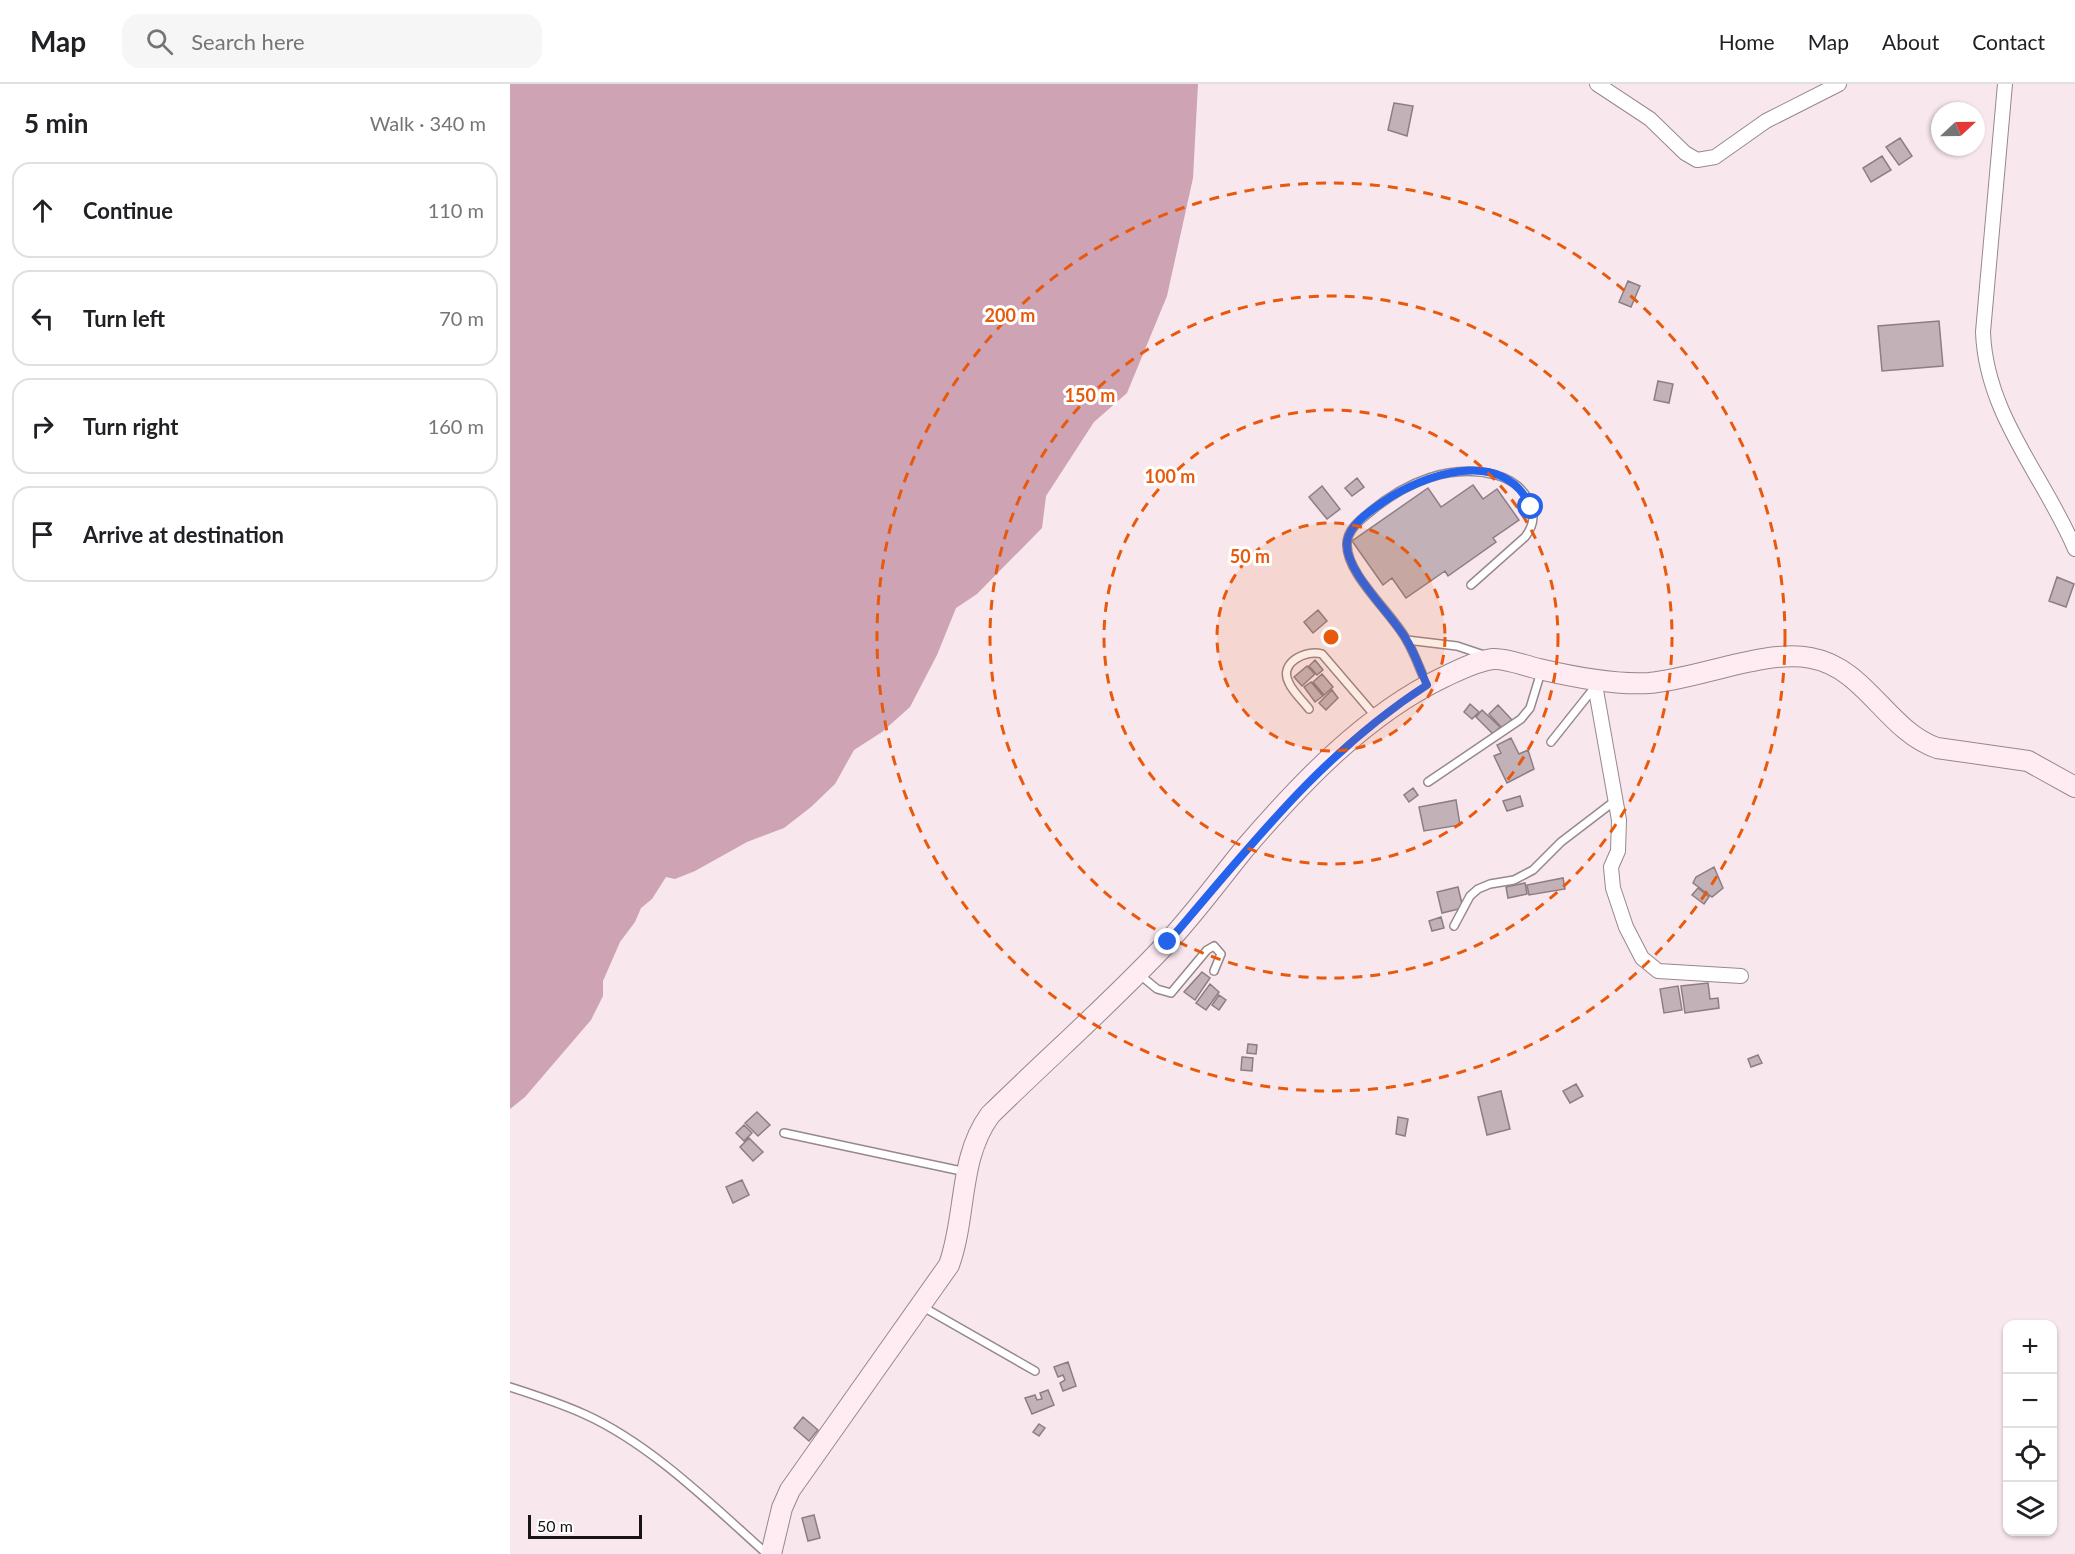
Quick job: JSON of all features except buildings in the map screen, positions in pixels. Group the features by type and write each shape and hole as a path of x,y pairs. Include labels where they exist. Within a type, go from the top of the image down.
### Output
{"street":[{"path":"1597,84 1650,119 1684,153 1697,160 1706,161 1715,158 1789,108 1839,84"},
{"path":"2005,84 1988,268 1984,357 1990,380 2016,442 2057,511 2075,549"},
{"path":"769,1554 782,1508 795,1482 949,1265 955,1247 966,1172 978,1131 990,1114 1138,973 1182,926 1274,817 1342,749 1377,720 1427,685 1465,668 1495,659 1594,684 1646,683 1788,656 1811,658 1833,665 1853,677 1909,735 1923,743 1937,748 2028,760 2075,788"},
{"path":"1594,684 1616,800 1618,845 1617,856 1611,867 1613,888 1626,927 1642,958 1650,966 1664,972 1741,976"}],"lane":[{"path":"1427,685 1407,640 1355,570 1348,555 1347,543 1350,532 1360,520 1404,488 1453,471 1480,471 1510,481 1526,496 1534,517 1532,528 1471,585"},
{"path":"1407,640 1457,646 1495,659"},
{"path":"1309,709 1289,684 1286,675 1288,667 1294,660 1313,651 1322,654 1377,720"},
{"path":"1428,782 1521,719 1530,708 1542,670"},
{"path":"1551,742 1594,684"},
{"path":"1454,926 1470,896 1479,889 1490,884 1514,880 1533,870 1561,842 1616,800"},
{"path":"1138,973 1157,989 1171,993 1207,950 1214,946 1221,954 1214,971"},
{"path":"784,1133 966,1172"},
{"path":"921,1305 1035,1371"},
{"path":"510,1387 586,1414 632,1441 702,1496 769,1554"}],"shaded area":[{"path":"510,84 1198,84 1193,178 1167,296 1127,393 1094,422 1046,496 1042,528 977,594 956,608 937,655 910,707 882,732 854,750 835,784 811,807 784,828 747,842 695,871 675,879 666,877 652,899 641,908 635,922 620,942 603,981 603,996 591,1020 525,1097 510,1109"}],"route":[{"path":"1168,942 1245,849 1312,778 1377,720 1427,685 1407,640 1355,570 1348,555 1347,543 1350,532 1360,520 1404,488 1430,477 1453,471 1480,471 1504,477 1517,485 1531,507"}]}
